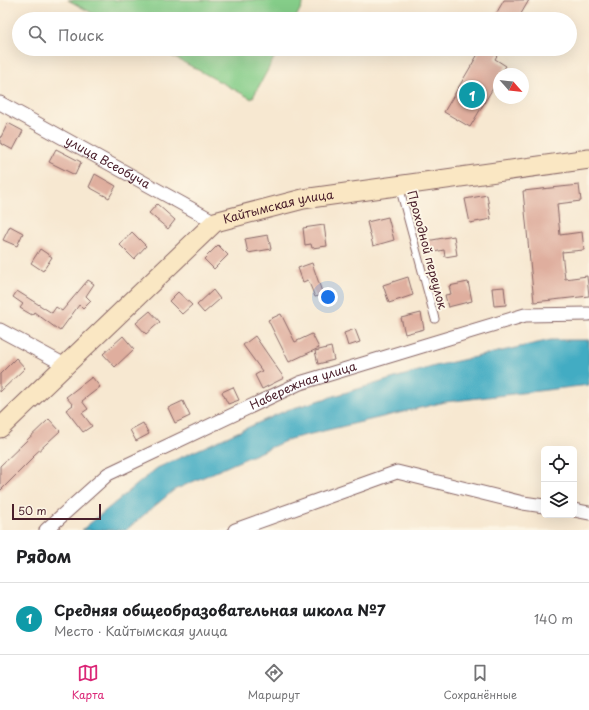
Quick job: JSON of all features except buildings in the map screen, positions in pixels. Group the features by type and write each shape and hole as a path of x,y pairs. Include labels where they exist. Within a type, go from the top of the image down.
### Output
{"street":[{"name":"улица Всеобуча","path":"0,103 215,222"},
{"name":"Кайтымская улица","path":"0,428 215,222 303,199 589,160"},
{"name":"Набережная улица","path":"46,530 108,474 300,382 525,315 589,314"},
{"path":"0,330 65,365"},
{"path":"235,530 397,472 523,503 541,506"},
{"path":"577,511 589,513"}],"lane":[{"name":"Проходной переулок","path":"399,186 435,319"}],"green space":[{"path":"68,0 305,0 299,12 90,12"},
{"path":"172,56 275,56 252,99"}],"water":[{"path":"551,340 589,340 589,385 445,402 290,439 174,490 126,530 82,530 157,468 287,410 435,366"}],"place":[{"name":"Средняя общеобразовательная школа №7","path":"472,95"}]}
